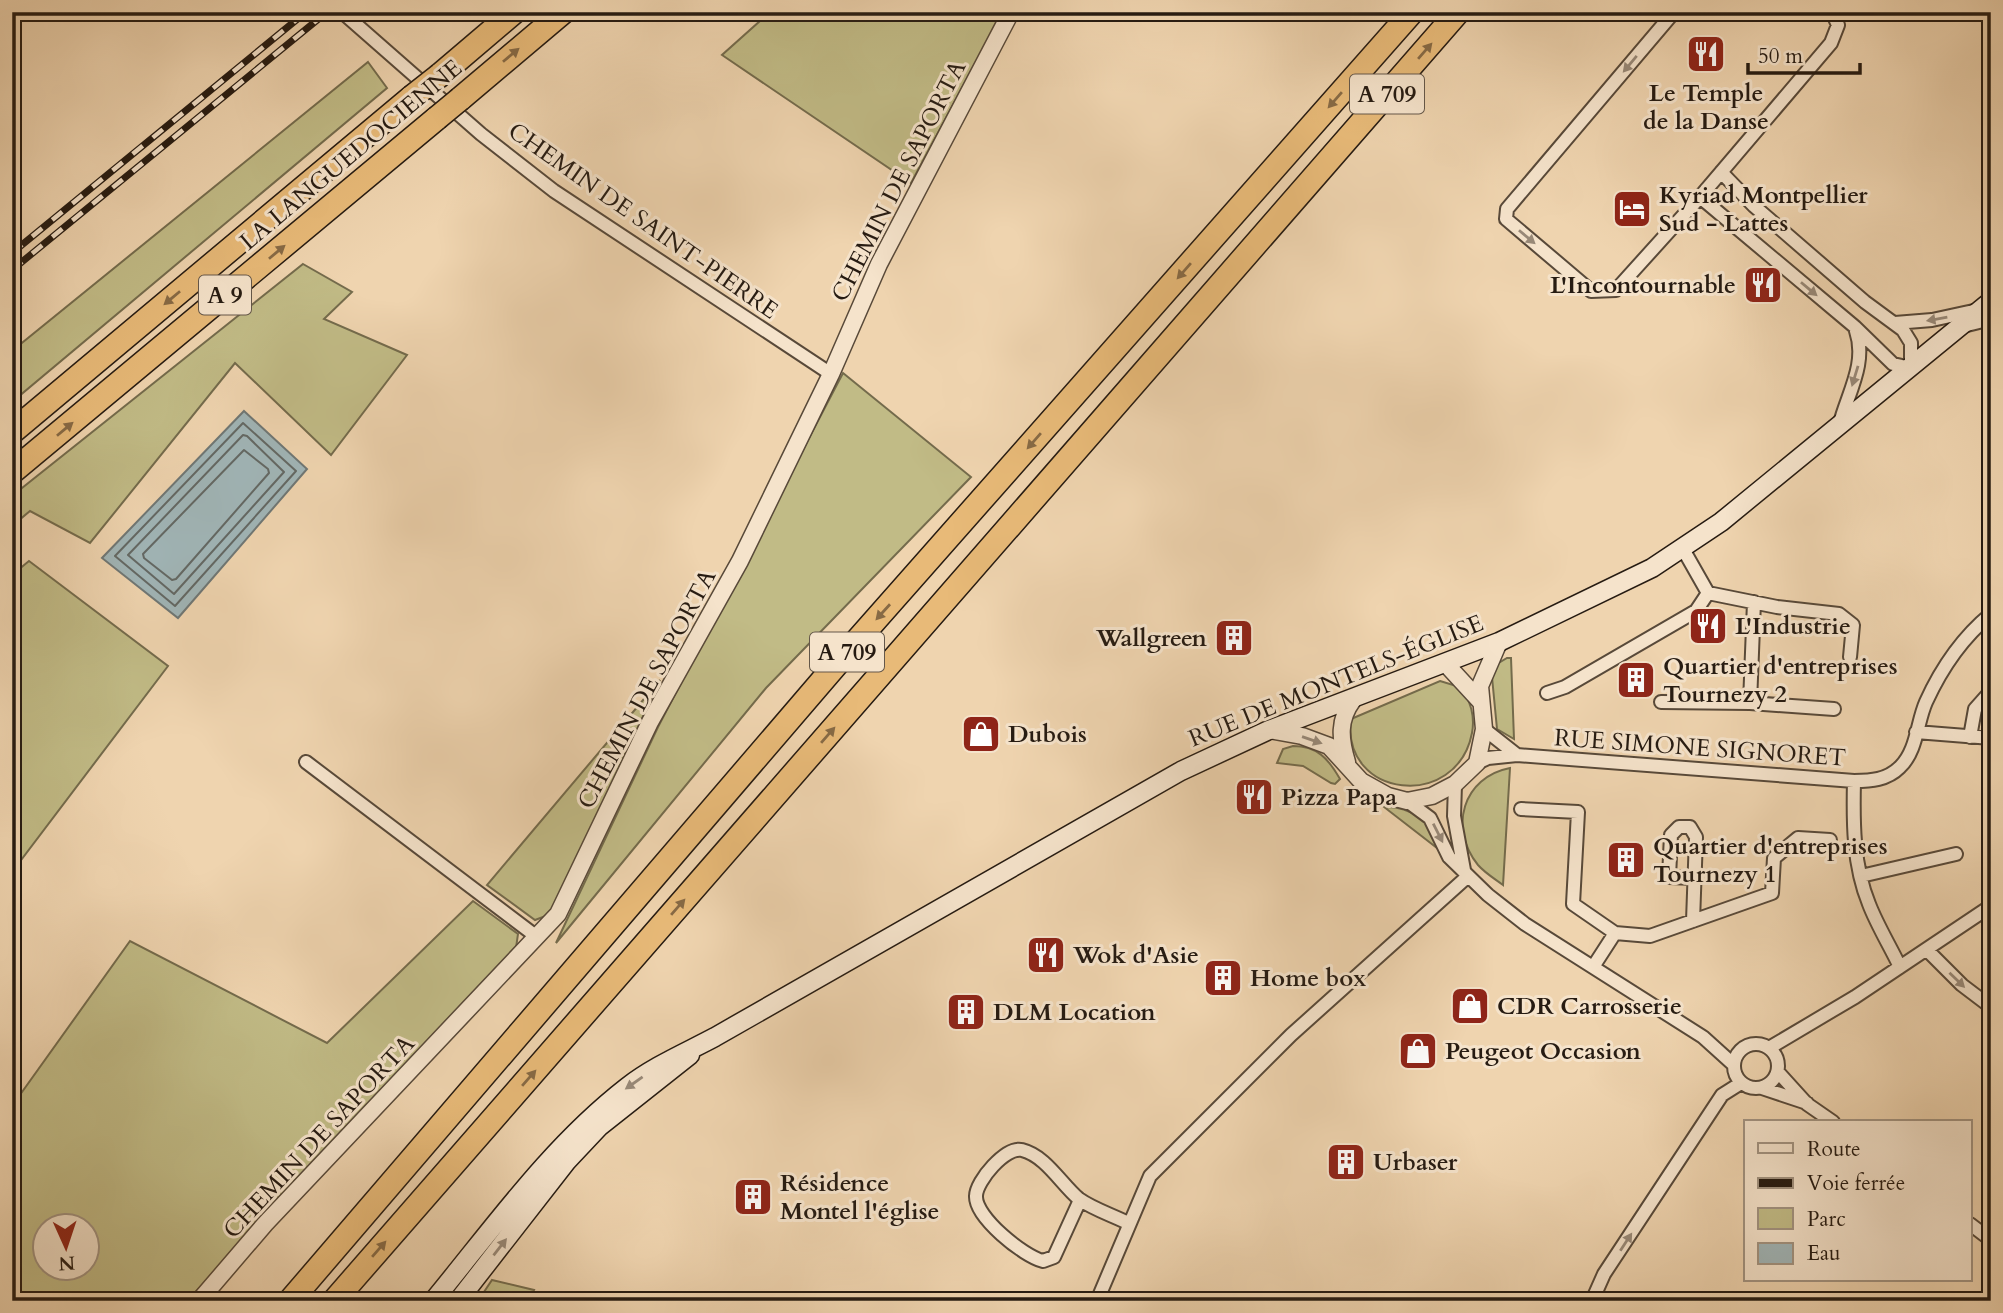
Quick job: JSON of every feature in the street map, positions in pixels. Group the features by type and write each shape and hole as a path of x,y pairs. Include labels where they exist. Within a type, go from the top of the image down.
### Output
{"highway":[{"name":"LA LANGUEDOCIENNE","path":"12,432 514,12"},
{"name":"LA LANGUEDOCIENNE","path":"12,472 563,12"},
{"name":"A 709","path":"290,1301 847,652 1412,12"},
{"name":"A 709","path":"334,1301 1458,12"}],"main road":[{"name":"RUE DE MONTELS-ÉGLISE","path":"433,1301 555,1153 614,1107 665,1061 703,1043 1181,771 1269,730 1499,642 1622,585 1684,549 1960,327 1987,310"},
{"name":"RUE DE MONTELS-ÉGLISE","path":"458,1301 567,1161 614,1107"}],"street":[{"name":"CHEMIN DE SAINT-PIERRE","path":"342,12 481,134 554,191 831,374"},
{"name":"CHEMIN DE SAPORTA","path":"199,1301 265,1224 558,914 650,722 740,561 831,374 878,264 1012,12"},
{"path":"1674,12 1507,209 1506,219 1591,291 1616,290 1700,197 1831,43 1838,25 1832,12"},
{"path":"1700,197 1855,327 1893,364 1911,368 1911,343 1895,323 1865,302 1754,206 1721,172"},
{"path":"1895,323 1932,320 1987,310"},
{"path":"1840,423 1858,370 1860,343 1855,327"},
{"path":"1684,549 1708,593"},
{"path":"1708,593 1839,614 1853,625 1850,657"},
{"path":"1547,694 1565,687 1696,611 1708,593"},
{"path":"1750,703 1754,602"},
{"path":"1991,614 1970,632 1941,674 1925,703 1916,732 1991,738"},
{"path":"1406,801 1432,796 1455,784 1477,763 1485,729 1480,701 1483,672 1499,642"},
{"path":"1445,663 1480,701"},
{"path":"1970,737 1975,709 1991,691"},
{"path":"1348,765 1341,729 1343,715 1353,700"},
{"path":"1661,702 1750,703 1834,709"},
{"name":"RUE SIMONE SIGNORET","path":"1485,729 1517,755"},
{"path":"1269,730 1316,740 1329,746 1368,786 1406,801 1430,818 1449,857 1525,924 1703,1037 1734,1065 1741,1083 1747,1087 1762,1088 1807,1104"},
{"name":"RUE SIMONE SIGNORET","path":"1477,763 1489,758 1517,755 1854,781 1880,779 1902,765 1910,753 1916,732"},
{"path":"306,762 537,937"},
{"path":"1854,781 1853,830 1861,876 1868,904 1900,967"},
{"path":"1455,784 1454,816 1466,874"},
{"path":"1521,809 1578,812 1573,904 1615,933 1650,936 1772,894 1774,858 1798,838 1830,841"},
{"path":"1861,876 1956,853"},
{"path":"1097,1301 1150,1176 1291,1035 1466,874"},
{"path":"1693,921 1694,878"},
{"path":"1772,1052 1991,906"},
{"path":"1592,967 1615,933"},
{"path":"1927,950 1962,985 1991,1007"},
{"path":"1703,1037 1742,1049 1755,1044 1772,1052 1778,1072 1807,1104 1830,1120"},
{"path":"1734,1065 1742,1049"},
{"path":"1762,1088 1772,1082 1778,1072"},
{"path":"1592,1301 1604,1274 1722,1095 1741,1083"},
{"path":"1080,1200 1054,1257 1042,1261 1021,1251 1006,1238 978,1208 975,1197 976,1190 1000,1157 1009,1150 1022,1150 1039,1160 1080,1200 1128,1223"},
{"path":"1972,1226 1991,1240"}],"green space":[{"path":"770,12 1003,12 911,183 722,55"},
{"path":"368,62 387,88 12,402 12,351"},
{"path":"303,264 352,292 324,319 407,355 331,455 235,363 90,543 30,511 12,526 12,496"},
{"path":"843,373 971,477 766,688 556,943 658,727"},
{"path":"29,561 168,666 12,872 12,575"},
{"path":"1511,658 1514,739 1497,729 1492,677 1497,664"},
{"path":"660,680 551,914 535,920 487,885"},
{"path":"1440,681 1460,687 1471,709 1472,733 1462,758 1445,775 1424,784 1402,785 1381,779 1364,766 1353,746 1351,719"},
{"path":"1293,746 1309,748 1321,755 1340,779 1335,784 1331,783 1303,766 1277,763 1283,749"},
{"path":"1510,768 1503,885 1478,865 1469,851 1463,820 1471,793 1494,773"},
{"path":"1384,807 1402,809 1419,817 1431,830 1437,848"},
{"path":"473,901 518,934 515,955 187,1301 12,1301 12,1106 130,941 327,1043"},
{"path":"492,1280 534,1290 528,1301 478,1301"}],"water":[{"path":"244,411 307,469 178,618 102,558"}],"railway":[{"path":"12,253 306,12"},
{"path":"12,270 327,12"}],"place":[{"name":"Le Temple de la Danse","path":"1706,54"},
{"name":"Kyriad Montpellier Sud - Lattes","path":"1632,209"},
{"name":"L'Incontournable","path":"1763,285"},
{"name":"L'Industrie","path":"1708,626"},
{"name":"Wallgreen","path":"1234,638"},
{"name":"Quartier d'entreprises Tournezy 2","path":"1636,680"},
{"name":"Dubois","path":"981,734"},
{"name":"Pizza Papa","path":"1254,797"},
{"name":"Quartier d'entreprises Tournezy 1","path":"1626,860"},
{"name":"Wok d'Asie","path":"1046,955"},
{"name":"Home box","path":"1223,978"},
{"name":"CDR Carrosserie","path":"1470,1006"},
{"name":"DLM Location","path":"966,1012"},
{"name":"Peugeot Occasion","path":"1418,1051"},
{"name":"Urbaser","path":"1346,1162"},
{"name":"Résidence Montel l'église","path":"753,1197"}]}
